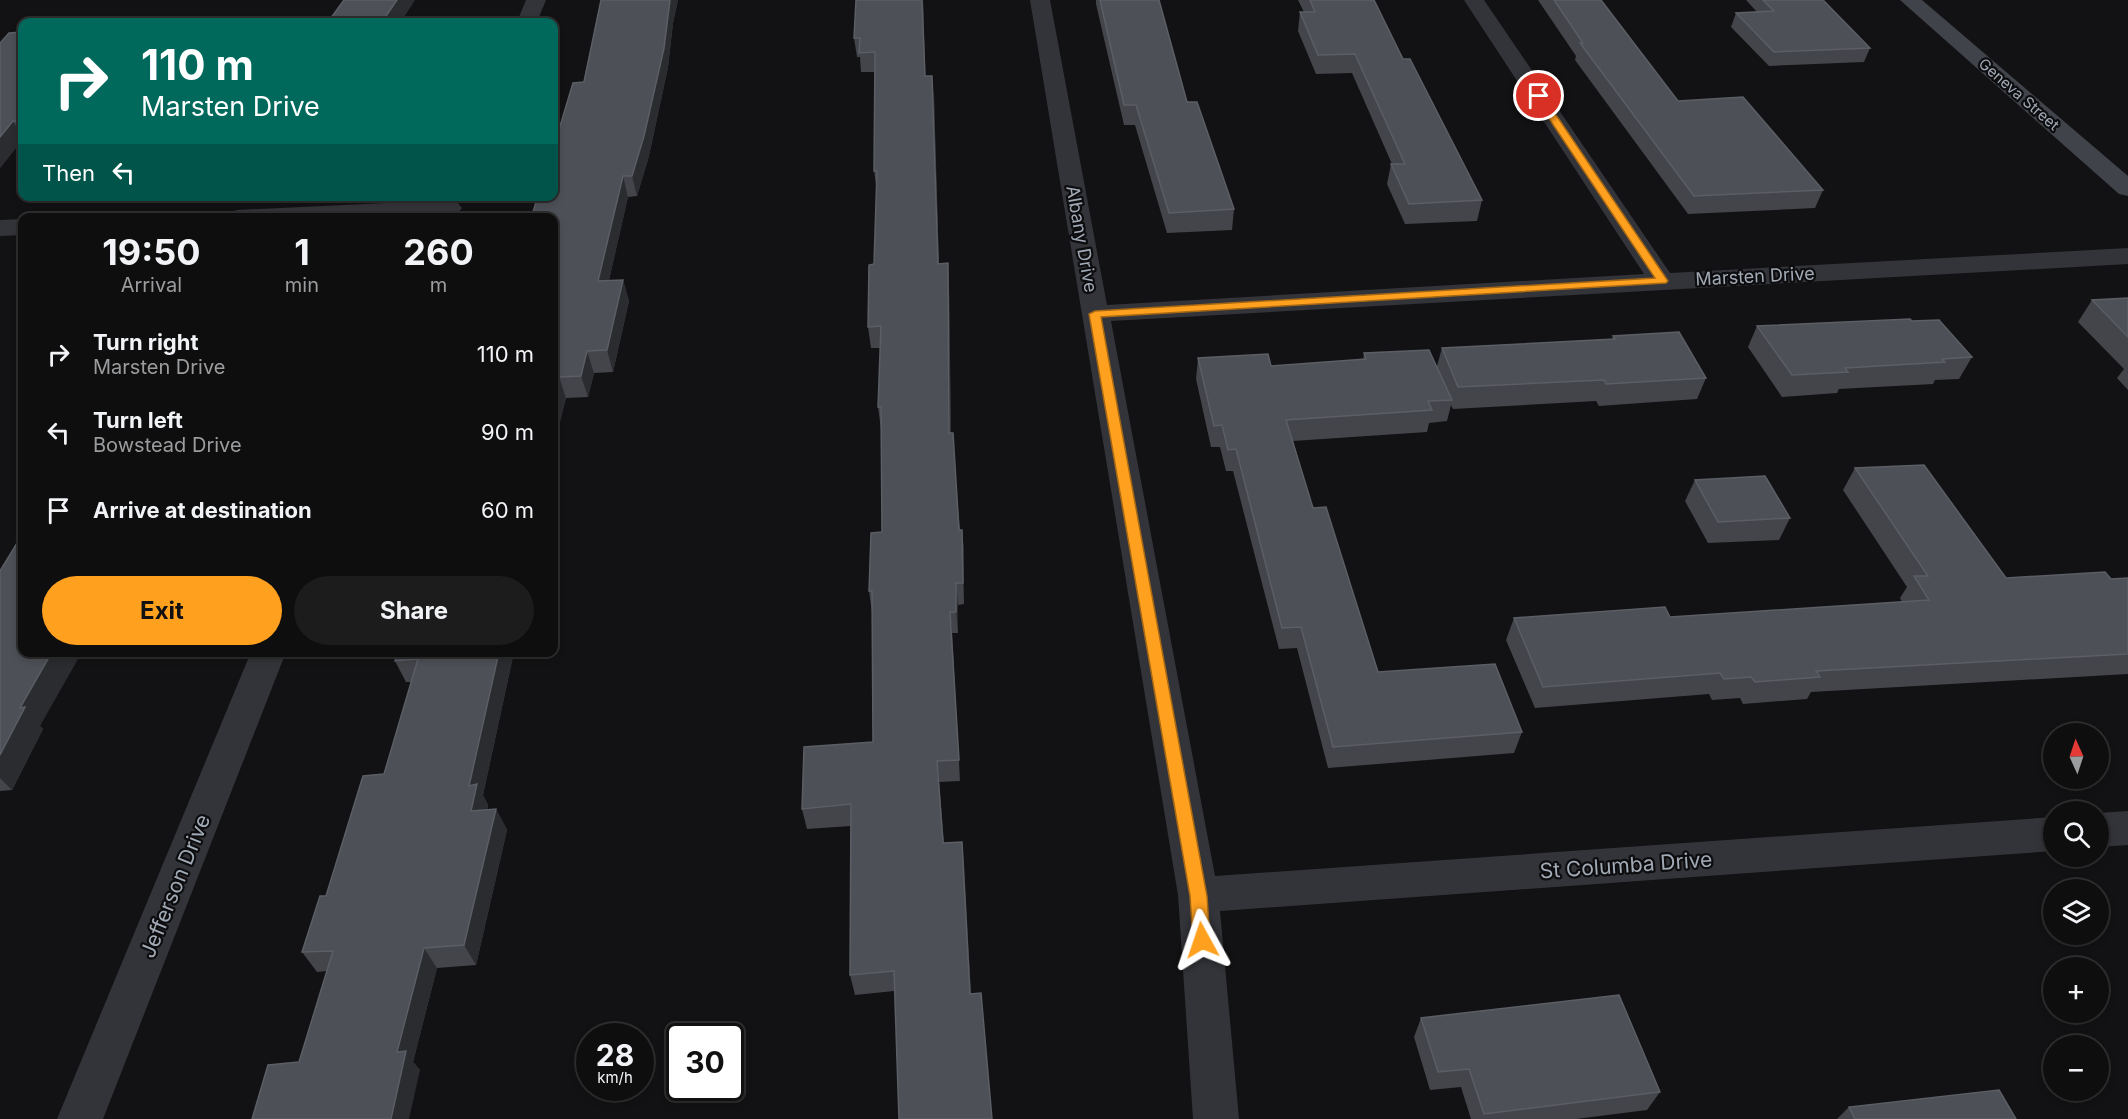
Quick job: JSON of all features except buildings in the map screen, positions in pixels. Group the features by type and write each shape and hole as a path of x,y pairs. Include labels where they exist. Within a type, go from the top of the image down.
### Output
{"main road":[{"name":"Geneva Street","path":"1910,0 2128,189"}],"street":[{"path":"529,18 536,0"},
{"name":"Albany Drive","path":"1040,0 1198,896 1216,1119"},
{"path":"1474,0 1662,281"},
{"path":"333,213 449,207"},
{"path":"0,228 18,227"},
{"name":"Marsten Drive","path":"1095,314 2128,256"},
{"name":"Jefferson Drive","path":"80,1119 267,657"},
{"path":"2109,829 2128,828"},
{"name":"St Columba Drive","path":"1198,896 2043,835"}],"route":[{"path":"1202,940 1198,896 1095,314 1662,281 1539,96"}]}
